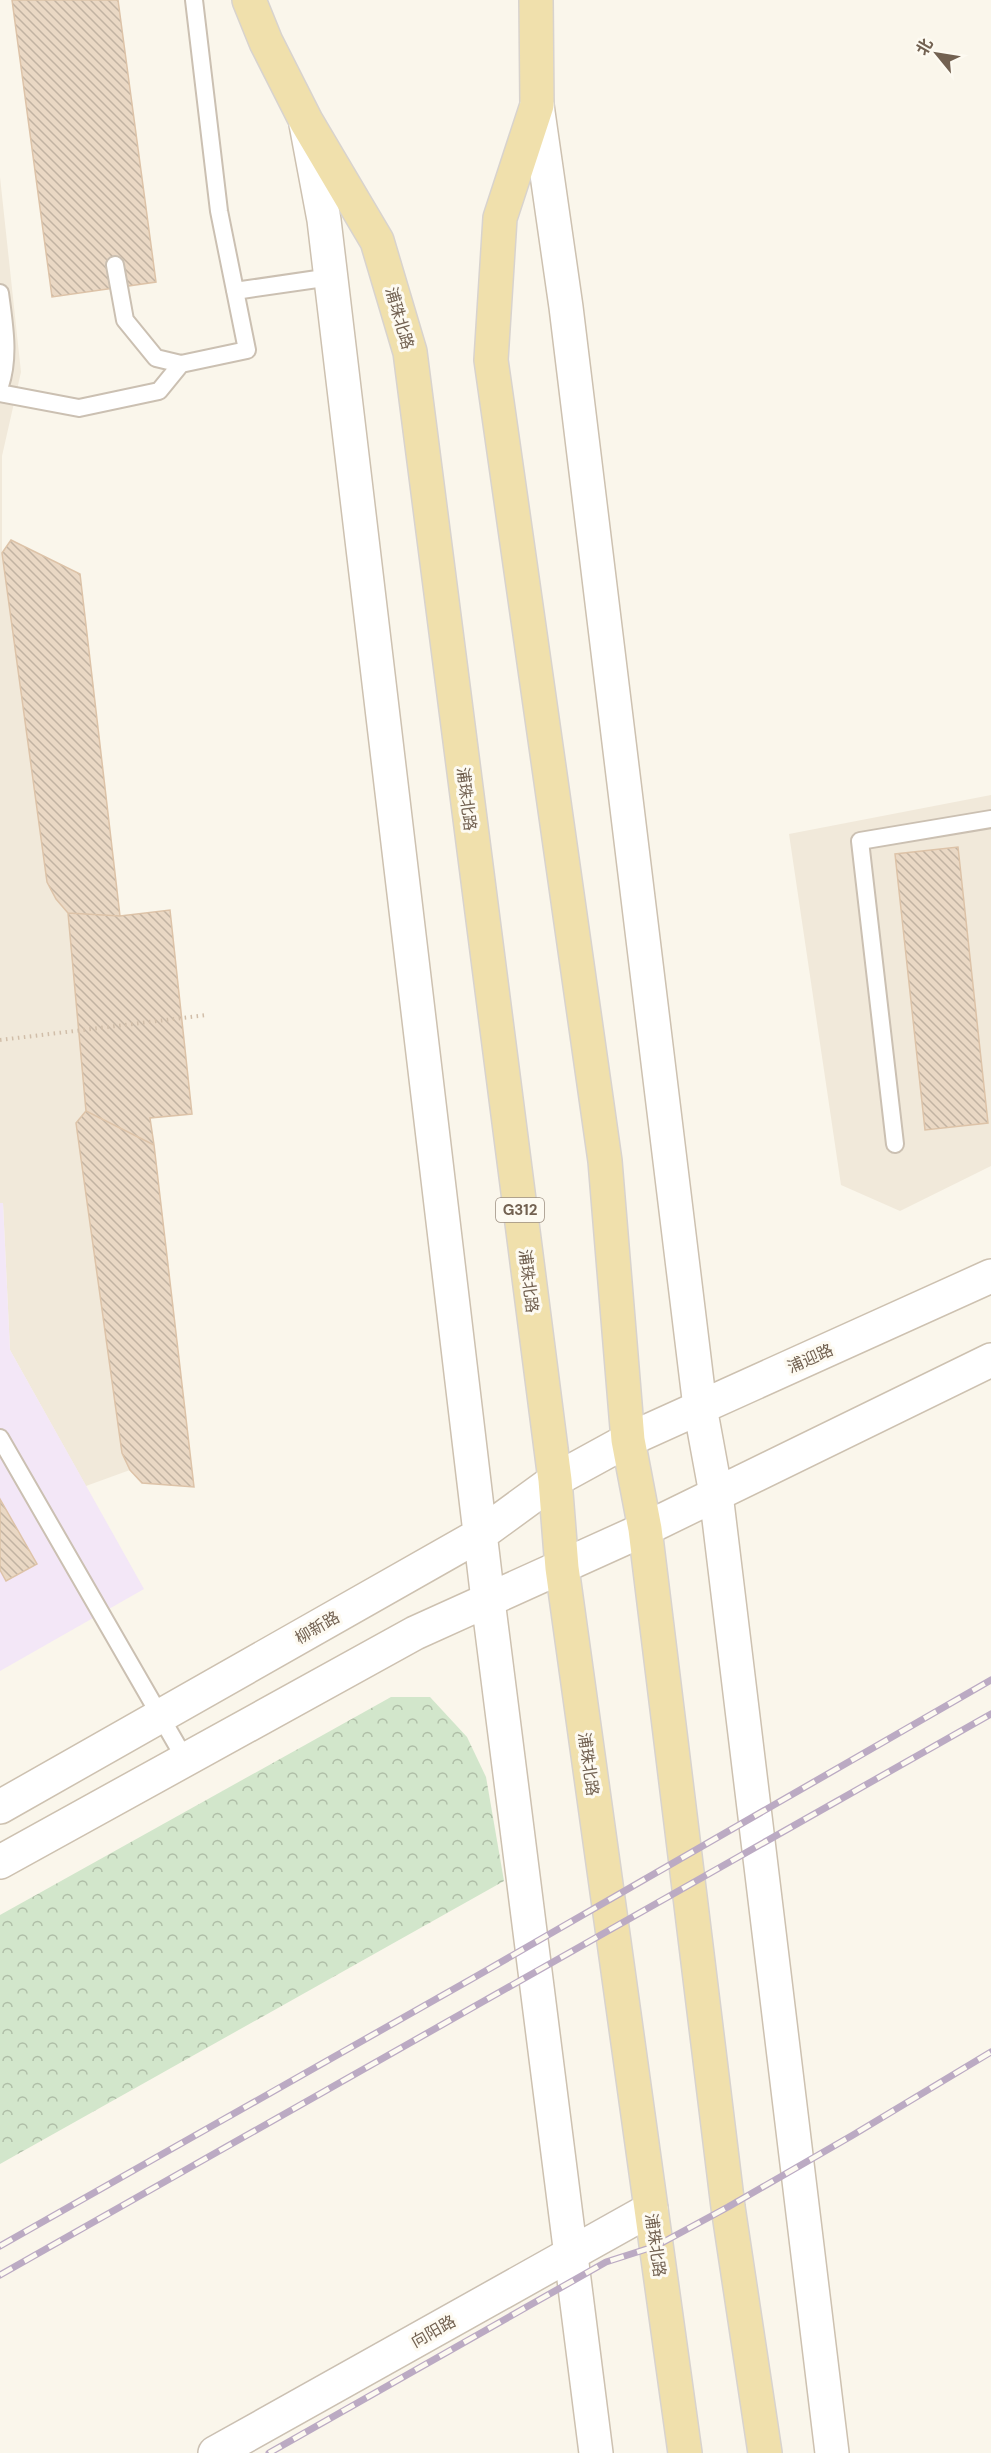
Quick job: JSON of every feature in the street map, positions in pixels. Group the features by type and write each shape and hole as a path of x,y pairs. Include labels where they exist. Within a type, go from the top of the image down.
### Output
{"main road":[{"name":"浦珠北路","path":"249,0 266,42 306,122 377,241 410,352 555,1480 562,1568 685,2453"},
{"path":"536,0 537,105 500,218 491,360 605,1161 628,1440 645,1529 728,2207 765,2453"}],"street":[{"path":"537,105 566,307 700,1407 716,1494 832,2453"},
{"path":"306,122 324,220 488,1600 596,2453"},
{"name":"浦迎路","path":"628,1440 991,1276"},
{"path":"0,1862 415,1633 645,1529 991,1360"},
{"name":"柳新路","path":"0,1807 481,1533 555,1480 628,1440"},
{"name":"向阳路","path":"215,2453 651,2209"}],"lane":[{"path":"115,265 125,320 156,358 181,364 247,350 219,211 194,0"},
{"path":"235,291 331,277"},
{"path":"0,293 6,340 3,377 0,386"},
{"path":"0,393 79,408 159,391 181,364"},
{"path":"895,1144 860,841 991,819"},
{"path":"0,1438 185,1759"}],"path":[{"path":"0,1040 207,1015"}],"shaded area":[{"path":"0,177 21,372 2,456 2,553 47,882 56,899 68,913 86,1111 76,1124 122,1453 130,1470 86,1486 10,1350 3,1203 0,1203"},
{"path":"991,795 991,1166 900,1211 841,1185 789,834"},
{"path":"0,1203 3,1203 10,1350 144,1589 0,1671"}],"green space":[{"path":"391,1697 430,1697 467,1737 486,1777 504,1881 0,2164 0,1915"}],"building":[{"path":"12,0 118,0 156,282 52,297"},
{"path":"11,540 80,574 120,916 68,913 56,899 47,882 2,553"},
{"path":"958,847 988,1123 925,1130 895,854"},
{"path":"170,910 192,1114 150,1118 154,1145 86,1111 68,913 120,916"},
{"path":"86,1111 154,1145 194,1487 142,1483 130,1470 122,1453 76,1123"},
{"path":"0,1499 37,1564 6,1581 0,1570"}],"railway":[{"path":"0,2246 475,1977 991,1680"},
{"path":"0,2275 991,1714"},
{"path":"269,2453 606,2262 656,2246 728,2207 991,2052"}]}
